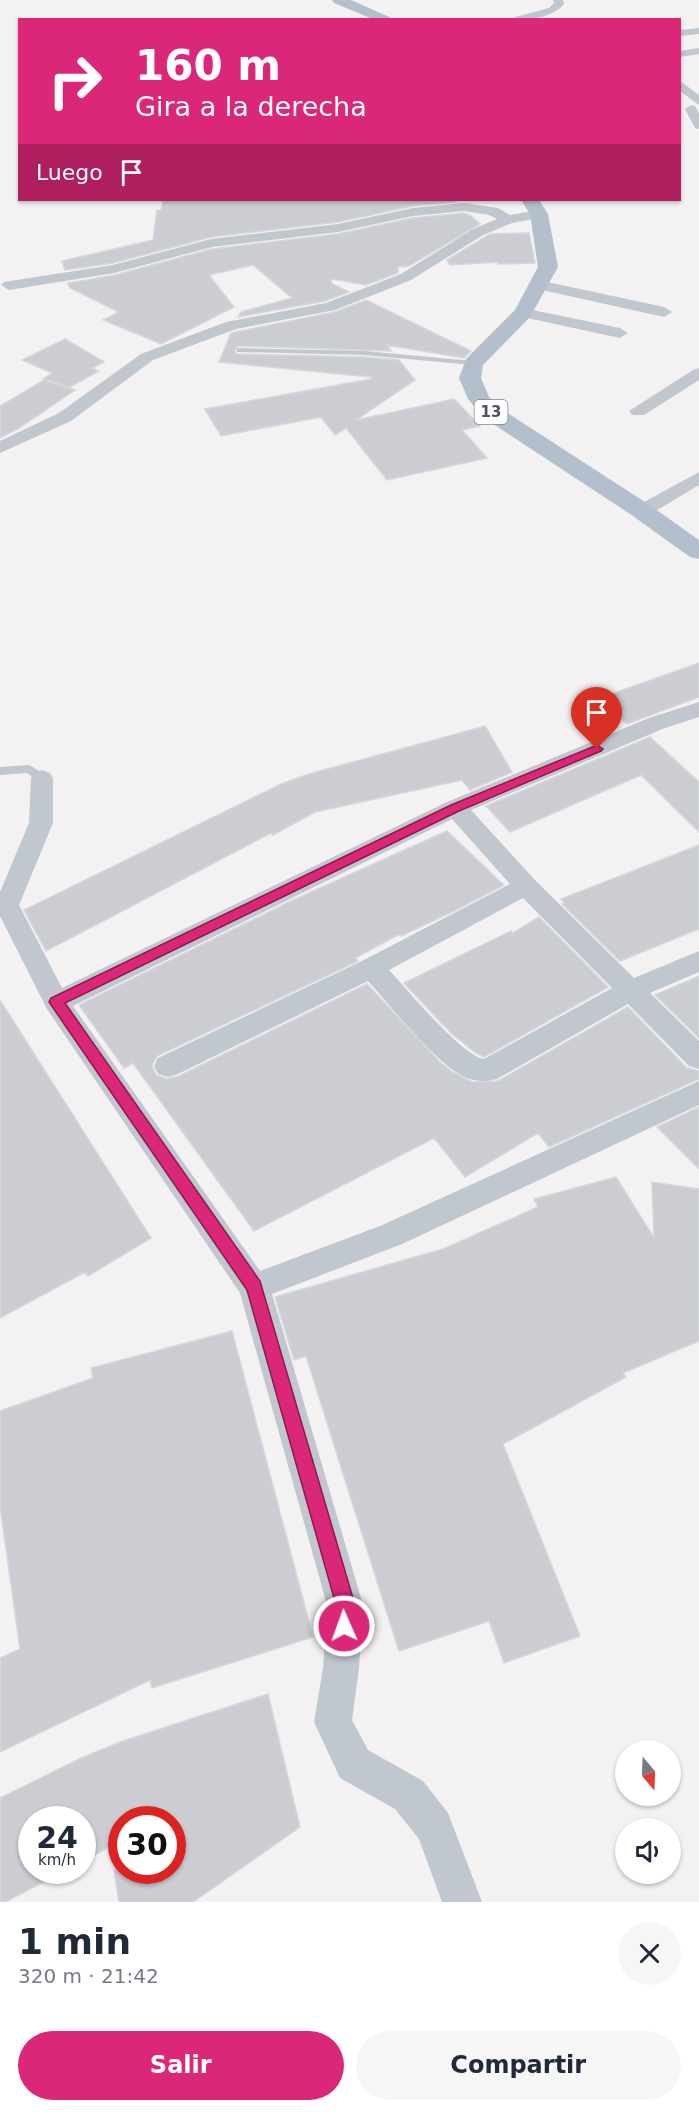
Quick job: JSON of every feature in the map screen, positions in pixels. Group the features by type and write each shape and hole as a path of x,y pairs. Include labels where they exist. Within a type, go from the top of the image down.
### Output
{"main road":[{"path":"339,0 384,18"},
{"path":"473,363 523,313 548,267 534,207"},
{"name":"13","path":"473,363 470,378 479,399 492,413 642,511 699,552"}],"street":[{"path":"518,18 553,10 559,4 558,0"},
{"path":"681,33 699,31"},
{"path":"681,54 699,51"},
{"path":"683,81 699,125"},
{"path":"9,285 114,269 212,243 338,228 413,212 464,207 493,211 508,220"},
{"path":"0,448 65,417 147,357 232,325 330,307 406,277 478,232 534,207"},
{"path":"538,285 664,312"},
{"path":"523,313 620,333"},
{"path":"638,411 699,373"},
{"path":"679,386 699,395"},
{"path":"642,511 699,477"},
{"path":"56,1002 455,808 657,723 699,709"},
{"path":"42,778 41,824 7,905 56,1002 254,1287 345,1605 341,1668 333,1722 354,1764 409,1795 435,1827 462,1902"},
{"path":"455,808 526,886 699,1058"},
{"path":"168,1066 371,968 526,886"},
{"path":"371,968 453,1056 473,1069 487,1071 631,990 699,961"},
{"path":"254,1287 391,1235 699,1092"}],"lane":[{"path":"240,350 364,353 473,363"},
{"path":"0,771 29,769 42,778"}],"building":[{"path":"163,201 456,202 413,206 338,222 211,237 113,263 65,270 62,261 153,240 157,210 161,210"},
{"path":"464,213 480,224 409,266 398,267 398,273 366,285 332,279 331,283 349,292 325,301 238,317 241,312 292,298 253,265 209,275 234,307 161,344 103,320 119,312 70,288 68,283 115,275 212,249 338,234 413,218"},
{"path":"529,233 535,263 498,264 499,262 450,265 447,260 490,234"},
{"path":"366,300 471,351 464,358 387,345 391,351 237,346 235,352 237,354 399,360 415,380 356,420 454,399 480,426 462,430 487,458 387,480 346,428 335,435 321,417 221,436 205,409 371,379 371,377 219,362 231,333 335,312"},
{"path":"65,339 104,362 92,368 99,371 70,387 43,379 52,373 22,360"},
{"path":"44,380 75,390 19,428 0,438 0,406"},
{"path":"699,663 699,697 627,724 597,699"},
{"path":"485,726 512,772 470,790 462,780 315,812 46,951 24,910 281,784 309,774"},
{"path":"650,737 699,782 699,832 641,775 510,832 486,806"},
{"path":"447,831 504,885 401,936 400,934 355,958 358,961 157,1056 152,1065 156,1075 167,1079 179,1076 367,984 440,1062 472,1082 498,1081 628,1007 687,1068 699,1071 699,1079 549,1147 538,1133 465,1177 434,1138 254,1231 133,1063 124,1068 79,1005 291,901"},
{"path":"699,845 699,929 620,961 562,904 564,903 561,899"},
{"path":"539,917 608,987 484,1057 451,1033 404,983 511,931 513,933"},
{"path":"699,976 699,1038 655,995"},
{"path":"0,1000 151,1238 88,1276 85,1272 0,1318"},
{"path":"699,1107 699,1169 657,1127"},
{"path":"616,1177 654,1238 652,1182 699,1189 699,1341 623,1373 626,1377 503,1444 580,1636 504,1663 489,1621 399,1651 306,1356 294,1360 275,1297 443,1249 538,1207 534,1199"},
{"path":"232,1331 313,1637 152,1688 150,1680 0,1752 0,1658 20,1649 0,1506 0,1411 93,1378 91,1368"},
{"path":"268,1694 300,1827 193,1902 119,1902 116,1884 186,1884 186,1806 108,1806 108,1848 96,1854 96,1806 18,1806 18,1884 40,1884 5,1902 0,1902 0,1798 79,1759 120,1742"}],"route":[{"path":"344,1626 345,1605 254,1287 56,1002 455,808 597,749"}]}
